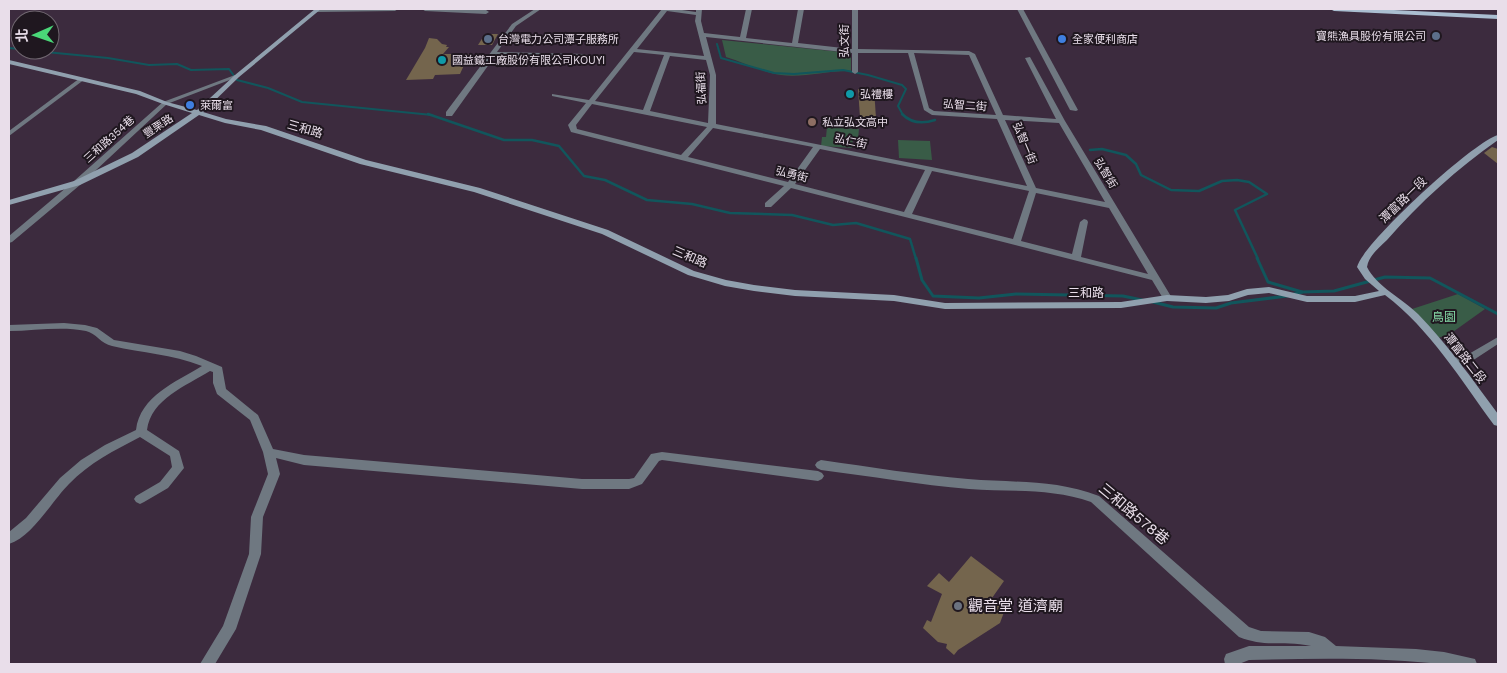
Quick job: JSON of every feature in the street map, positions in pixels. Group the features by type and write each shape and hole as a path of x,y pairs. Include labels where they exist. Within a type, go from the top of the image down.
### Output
{"main road":[{"path":"1334,9 1498,15"},
{"path":"1437,9 1498,15"}],"street":[{"path":"318,9 395,9"},
{"name":"豐栗路","path":"9,203 77,183 134,155 198,113 237,76 318,9"},
{"path":"425,9 486,12"},
{"path":"449,114 495,54 514,25 538,9"},
{"path":"665,9 699,12"},
{"name":"弘勇街","path":"665,9 572,126 574,130 1154,278"},
{"path":"743,39 749,9"},
{"path":"795,45 801,9"},
{"name":"弘文街","path":"855,9 855,72"},
{"path":"1020,9 1074,110"},
{"name":"弘福街","path":"699,12 698,21 713,75 712,125"},
{"path":"702,35 854,51 911,53"},
{"path":"633,50 708,58"},
{"name":"弘智一街","path":"911,53 967,52 972,54 1033,190"},
{"name":"弘智二街","path":"911,53 926,109 932,113 1002,119 1062,121"},
{"path":"495,54 585,56"},
{"path":"646,112 668,54"},
{"name":"弘智街","path":"1028,58 1062,121 1167,298"},
{"name":"三和路","path":"9,62 138,92 165,103 225,121 263,128 363,162 477,190 604,232 691,273 754,288 820,295 894,298 945,306 1102,306 1167,298 1206,300 1229,298 1247,292 1269,290 1307,299 1355,299 1384,289"},
{"name":"三和路354巷","path":"9,240 77,183 165,103 237,76"},
{"path":"9,134 82,79"},
{"name":"弘仁街","path":"554,95 592,101 1113,206"},
{"path":"683,158 712,125"},
{"name":"潭富路一段","path":"1384,289 1364,271 1362,263 1388,231 1453,170 1498,137"},
{"path":"768,205 790,185 818,146"},
{"path":"907,215 929,169"},
{"path":"1016,243 1033,190"},
{"path":"1076,258 1084,222"},
{"name":"潭富路二段","path":"1384,289 1413,314 1454,362 1498,422"},
{"path":"9,328 76,327 94,330 106,340 112,342 166,350 210,366 218,370 220,391 254,418 269,452 274,474 257,517 255,554 229,629 207,664"},
{"path":"1454,362 1471,357 1498,340"},
{"path":"141,432 143,418 151,406 210,366"},
{"path":"140,499 164,485 178,468 175,454 141,432"},
{"path":"9,539 30,522 64,481 85,463 141,432"},
{"name":"三和路578巷","path":"269,452 304,460 582,484 628,484 638,481 655,457 662,456 967,485 1062,488 1083,493 1095,499 1244,632 1253,637 1305,637 1320,641 1334,653"},
{"path":"1232,664 1231,659 1248,653 1334,653 1444,658 1470,664"}],"green space":[{"path":"722,40 851,53 851,71 798,76 774,74 726,57"},
{"path":"827,127 859,129 858,139 853,139 852,148 821,146 822,137 826,137"},
{"path":"898,140 930,141 932,160 899,158"},
{"name":"鳥園","path":"1458,294 1485,309 1450,334 1438,338 1412,309"}],"building":[{"name":"台灣電力公司潭子服務所","path":"485,34 498,34 492,45 478,45"},
{"name":"國益鐵工廠股份有限公司KOUYI","path":"429,38 437,39 442,44 447,45 446,47 449,47 443,54 469,54 460,74 435,75 433,79 406,80 425,48"},
{"name":"弘禮樓","path":"858,89 874,89 876,118 860,117"},
{"path":"1492,147 1498,149 1498,164 1484,153"},
{"name":"觀音堂 道濟廟","path":"971,556 1004,581 992,598 1007,604 1000,623 958,650 954,655 946,648 947,644 938,642 923,628 927,620 931,622 942,594 927,586 939,573 949,582"}],"waterway":[{"path":"717,44 721,58 774,73 794,74 843,70 902,85 906,89 898,106 903,115"},
{"path":"60,53 108,58 149,65 177,64 191,70 229,69 237,80 268,88 302,102 430,115"},
{"path":"430,115 504,140 532,140 559,146 584,176 605,180 647,200 692,204 730,213 792,215 833,225 856,223 910,239 916,259"},
{"path":"903,115 917,122 935,120"},
{"path":"1090,150 1102,149 1126,155 1136,164 1141,175 1171,190 1199,191 1222,181 1237,180 1249,182 1267,194 1235,210 1258,259"},
{"path":"916,258 922,280 933,296 979,298 1016,294 1123,296 1142,300"},
{"path":"1257,258 1268,282 1302,292"},
{"path":"1302,292 1334,291 1385,277 1430,278 1498,314"},
{"path":"1294,294 1302,292"},
{"path":"1153,302 1173,307 1216,308 1231,303 1287,296"}],"place":[{"name":"寶熊漁具股份有限公司","path":"1436,36"},
{"name":"台灣電力公司潭子服務所","path":"488,39"},
{"name":"全家便利商店","path":"1062,39"},
{"name":"國益鐵工廠股份有限公司KOUYI","path":"442,60"},
{"name":"弘禮樓","path":"850,94"},
{"name":"萊爾富","path":"190,105"},
{"name":"私立弘文高中","path":"812,122"},
{"name":"觀音堂 道濟廟","path":"958,606"}]}
